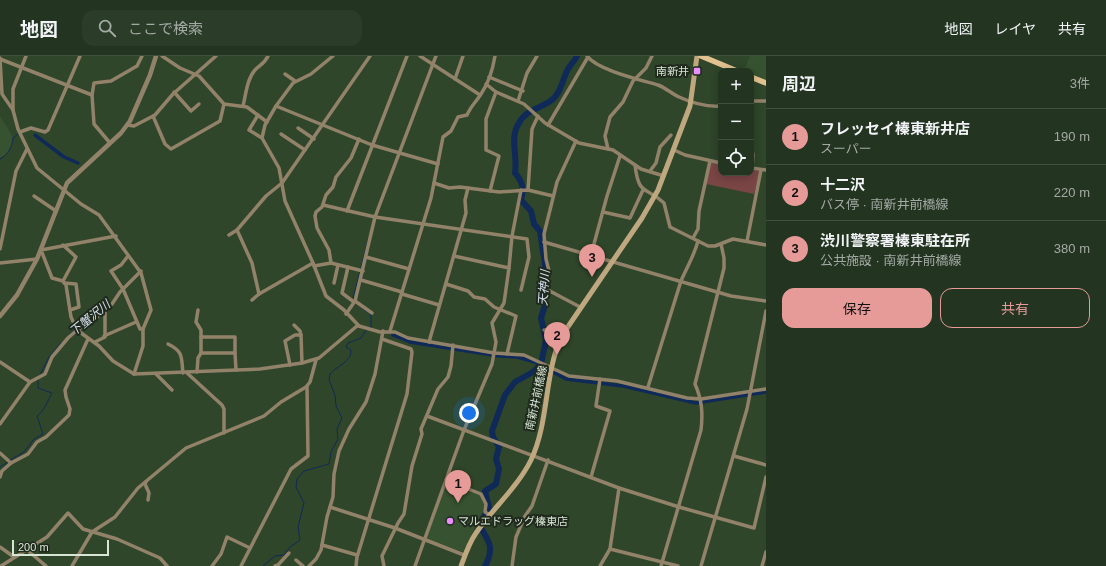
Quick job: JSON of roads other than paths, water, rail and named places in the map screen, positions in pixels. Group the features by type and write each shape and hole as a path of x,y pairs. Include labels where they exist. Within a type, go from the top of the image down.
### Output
{"main road":[{"name":"南新井前橋線","path":"461,566 464,556 476,534 524,472 533,455 539,434 557,349 564,331 612,262 654,197 664,176 692,101 697,56"},
{"path":"700,56 730,68"},
{"path":"754,78 766,83"}],"street":[{"path":"13,110 13,89 26,56"},
{"path":"20,132 31,128 44,132 48,130 80,56"},
{"path":"110,143 94,124 92,95 94,83 111,81 137,66 142,56"},
{"path":"0,316 18,295 37,259 64,188 73,175 110,143 127,125 150,75 156,56"},
{"path":"162,56 180,68 196,74 224,104 243,106 266,122"},
{"path":"127,125 134,126 153,116 174,92 216,56"},
{"path":"243,106 248,85 253,74 264,63 268,56"},
{"path":"262,138 266,122 295,81 311,74 331,56"},
{"path":"229,235 237,230 266,196 282,183 314,139 370,56"},
{"path":"347,211 407,56"},
{"path":"420,56 480,95"},
{"path":"346,314 355,302 375,217 436,56"},
{"path":"455,79 463,56"},
{"path":"390,331 423,225 444,136 451,131 458,117 467,115 472,104 480,95 486,84 495,56"},
{"path":"518,101 527,73 537,56"},
{"path":"548,125 587,56 594,62 634,80 661,87 679,97 712,107 718,106"},
{"path":"608,149 606,136 610,116 623,102 634,80 646,68 652,56"},
{"path":"92,95 0,59 2,94 13,110 27,149 37,168 64,188 81,204 99,215 116,236 128,256 141,272 151,310 143,329 143,346 134,374"},
{"path":"285,74 295,81"},
{"path":"488,77 522,91"},
{"path":"486,84 496,92 529,107 548,125 576,141 618,152 620,156 635,165 664,176"},
{"path":"174,92 191,111 199,104"},
{"path":"490,190 499,156 486,151 486,123 496,92"},
{"path":"754,101 766,101"},
{"path":"153,116 165,144 171,149 220,121 224,104"},
{"path":"276,106 372,145 438,164"},
{"path":"258,115 248,130 262,138 277,162 285,201 314,264 326,296 344,310 346,314 359,326 390,331 408,338 429,342 494,353 524,355 569,376 599,382 648,387 687,398 701,399 766,389"},
{"path":"528,190 532,129 538,116"},
{"path":"298,128 314,139"},
{"path":"281,134 305,150"},
{"path":"650,171 656,163 660,147 671,134"},
{"path":"331,263 328,250 317,228 314,216 323,205 324,198 333,187 336,177 351,158 359,139"},
{"path":"576,141 557,182 544,234 544,242 549,271 546,289 580,307"},
{"path":"0,249 16,171 27,149"},
{"path":"674,150 718,162"},
{"path":"591,255 606,196 620,156"},
{"path":"693,238 698,229 699,211 710,161"},
{"path":"635,165 637,183 643,190 664,203 669,225 708,246 721,244 734,239 766,245"},
{"path":"746,241 764,170 754,168"},
{"path":"434,183 449,188 468,188 504,192 528,190 553,196"},
{"path":"429,342 462,230 466,213 465,200 468,188"},
{"path":"415,566 464,430 490,371 496,340 492,323 505,299 506,279 509,268 512,236 521,190"},
{"path":"603,212 630,218 643,190"},
{"path":"34,196 56,211"},
{"path":"323,205 375,217 423,225 512,236 529,240 530,258 522,290"},
{"path":"237,230 252,263 259,294"},
{"path":"41,250 116,236"},
{"path":"648,387 681,281 686,267 693,258 698,241"},
{"path":"544,242 731,296 766,301"},
{"path":"662,564 701,430 701,399 695,384 724,263 721,244"},
{"path":"63,245 76,257 63,282"},
{"path":"41,250 52,278 63,282 76,284 79,307 70,310"},
{"path":"128,256 121,265 111,271 123,289 136,322 140,329 143,329"},
{"path":"454,256 509,268"},
{"path":"366,257 409,269"},
{"path":"0,263 37,259"},
{"path":"252,300 259,294 314,264 331,263 363,271"},
{"path":"334,282 338,265"},
{"path":"348,267 342,293 372,313"},
{"path":"0,424 30,382 45,374 52,357 77,330 91,322 112,304 123,289 141,272"},
{"path":"361,280 440,305"},
{"path":"63,282 68,291 70,310 77,330 88,339 95,342 113,361 134,374 236,370 302,364 316,360 357,326 359,326"},
{"path":"446,284 468,291 474,297 485,299 494,307 516,316 507,354"},
{"path":"104,336 105,310"},
{"path":"197,372 198,358 201,353 201,330 196,322 198,310"},
{"path":"701,566 714,516 734,456 747,409 749,392 766,311"},
{"path":"95,342 104,338 104,336 136,322"},
{"path":"294,325 300,331 301,335 302,364"},
{"path":"545,330 550,343 557,349"},
{"path":"310,566 318,555 322,545 333,497 334,474 339,451 349,429 366,402 375,374 383,331"},
{"path":"290,365 285,341 295,335 301,335"},
{"path":"201,337 235,337 236,370"},
{"path":"0,477 2,471 11,463 28,454 37,442 46,437 69,415 70,409 65,390 78,358 88,339"},
{"path":"356,566 368,518 406,394 412,352 410,348 382,339"},
{"path":"168,344 178,349 185,373 222,405 224,409 224,434"},
{"path":"384,566 382,556 395,528 404,514 412,466 422,434 421,429 438,389 448,377 451,366 453,346"},
{"path":"201,353 235,353"},
{"path":"241,566 291,469 308,456 307,386 316,360"},
{"path":"1,364 30,382"},
{"path":"156,374 172,390"},
{"path":"591,477 610,410 596,406 599,382"},
{"path":"72,566 92,532 115,517 136,491 186,448 224,434 264,416 281,402 307,386"},
{"path":"427,416 548,460 619,488 754,528 766,478"},
{"path":"0,453 11,463"},
{"path":"734,456 766,465"},
{"path":"512,566 516,537 525,516 532,506 548,460"},
{"path":"446,480 481,494 486,504 485,512 490,515"},
{"path":"146,482 145,484 149,493 148,500"},
{"path":"600,566 610,549 619,488"},
{"path":"330,507 368,518 464,556"},
{"path":"1,566 47,537 68,513 83,529 117,539 160,558 167,566"},
{"path":"212,566 221,554 227,537 250,548"},
{"path":"322,545 358,555"},
{"path":"0,548 14,557"},
{"path":"26,549 41,564 46,566"},
{"path":"610,549 662,564 678,566"},
{"path":"277,566 289,552"},
{"path":"762,566 766,552"},
{"path":"296,560 303,566"}],"waterway":[{"name":"天神川","path":"485,566 490,554 490,545 479,525 489,508 485,491 496,484 499,469 496,459 499,447 493,437 492,431 505,395 515,382 533,372 541,364 546,340 541,318 545,305 543,287 546,271 540,231 534,224 531,211 521,200 522,186 520,179 515,173 514,141 516,129 525,116 553,99 561,87 568,69 577,56"},
{"path":"0,159 8,153 13,138 18,134"},
{"path":"35,135 64,157 78,163"},
{"path":"353,299 368,240"},
{"path":"356,303 371,315 371,328"},
{"name":"下蟹沢川","path":"93,318 107,306"},
{"name":"下蟹沢川","path":"78,327 91,320"},
{"name":"下蟹沢川","path":"69,335 75,329"},
{"path":"263,566 275,556 284,555 290,547 300,540 298,527 304,503 296,487 297,479 304,471 329,464 331,452 338,439 337,429 342,418 336,406 335,395 329,380 330,374 349,358 351,350 346,347 348,343 361,338 366,330"},
{"path":"393,335 410,342 499,356 517,357 535,362 566,379 623,386 696,403 766,392"},
{"name":"下蟹沢川","path":"40,375 49,357 61,343"},
{"name":"下蟹沢川","path":"10,460 24,452 34,439 43,434 37,416 44,408 52,393 38,388 38,380"},
{"name":"下蟹沢川","path":"0,467 8,462"}],"place":[{"name":"南新井","path":"697,71"},
{"name":"渋川警察署榛東駐在所","path":"592,277"},
{"name":"十二沢","path":"557,355"},
{"name":"フレッセイ榛東新井店","path":"458,503"},
{"name":"マルエドラッグ榛東店","path":"450,521"}]}
